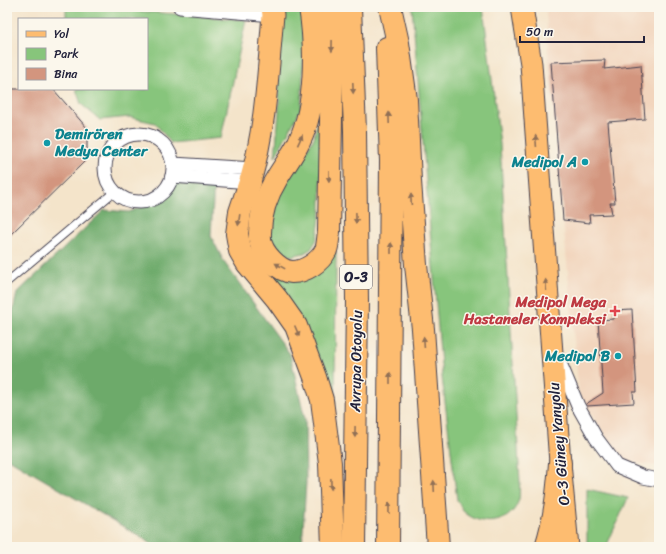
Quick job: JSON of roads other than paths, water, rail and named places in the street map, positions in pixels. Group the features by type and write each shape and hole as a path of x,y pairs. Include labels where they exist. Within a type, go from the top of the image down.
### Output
{"highway":[{"path":"310,7 313,51 311,96 308,114 299,142 276,180 265,202 261,223 260,241 264,253 275,264 290,272 304,270 317,262 326,250 329,232 333,7"},
{"name":"Avrupa Otoyolu","path":"350,7 355,131 357,300 354,547"},
{"path":"389,7 398,43 406,100 411,196 416,265 423,329 438,547"},
{"name":"O-3","path":"388,547 391,198 387,78 389,7"},
{"path":"252,176 240,212 237,234 240,251 247,263 277,299 296,326 315,377 322,400 330,464 333,547"},
{"path":"546,547 558,495 560,464"}],"main road":[{"name":"O-3 Güney Yanyolu","path":"522,7 530,64 550,339 568,547"},
{"path":"252,176 264,113 272,11"}],"street":[{"path":"180,7 272,11"},
{"path":"136,134 149,136 160,142 169,152 172,170 168,187 159,196 148,202 136,203 124,199 114,192 107,181 104,169 107,156 113,145 124,138 136,134"},
{"path":"172,170 252,176"},
{"path":"550,339 578,406 596,438 617,466 643,477 659,480"}],"lane":[{"path":"7,282 114,192"}],"place":[{"name":"Demirören Medya Center","path":"47,143"},
{"name":"Medipol A","path":"585,162"},
{"name":"Medipol Mega Hastaneler Kompleksi","path":"615,311"},
{"name":"Medipol B","path":"618,356"}]}
